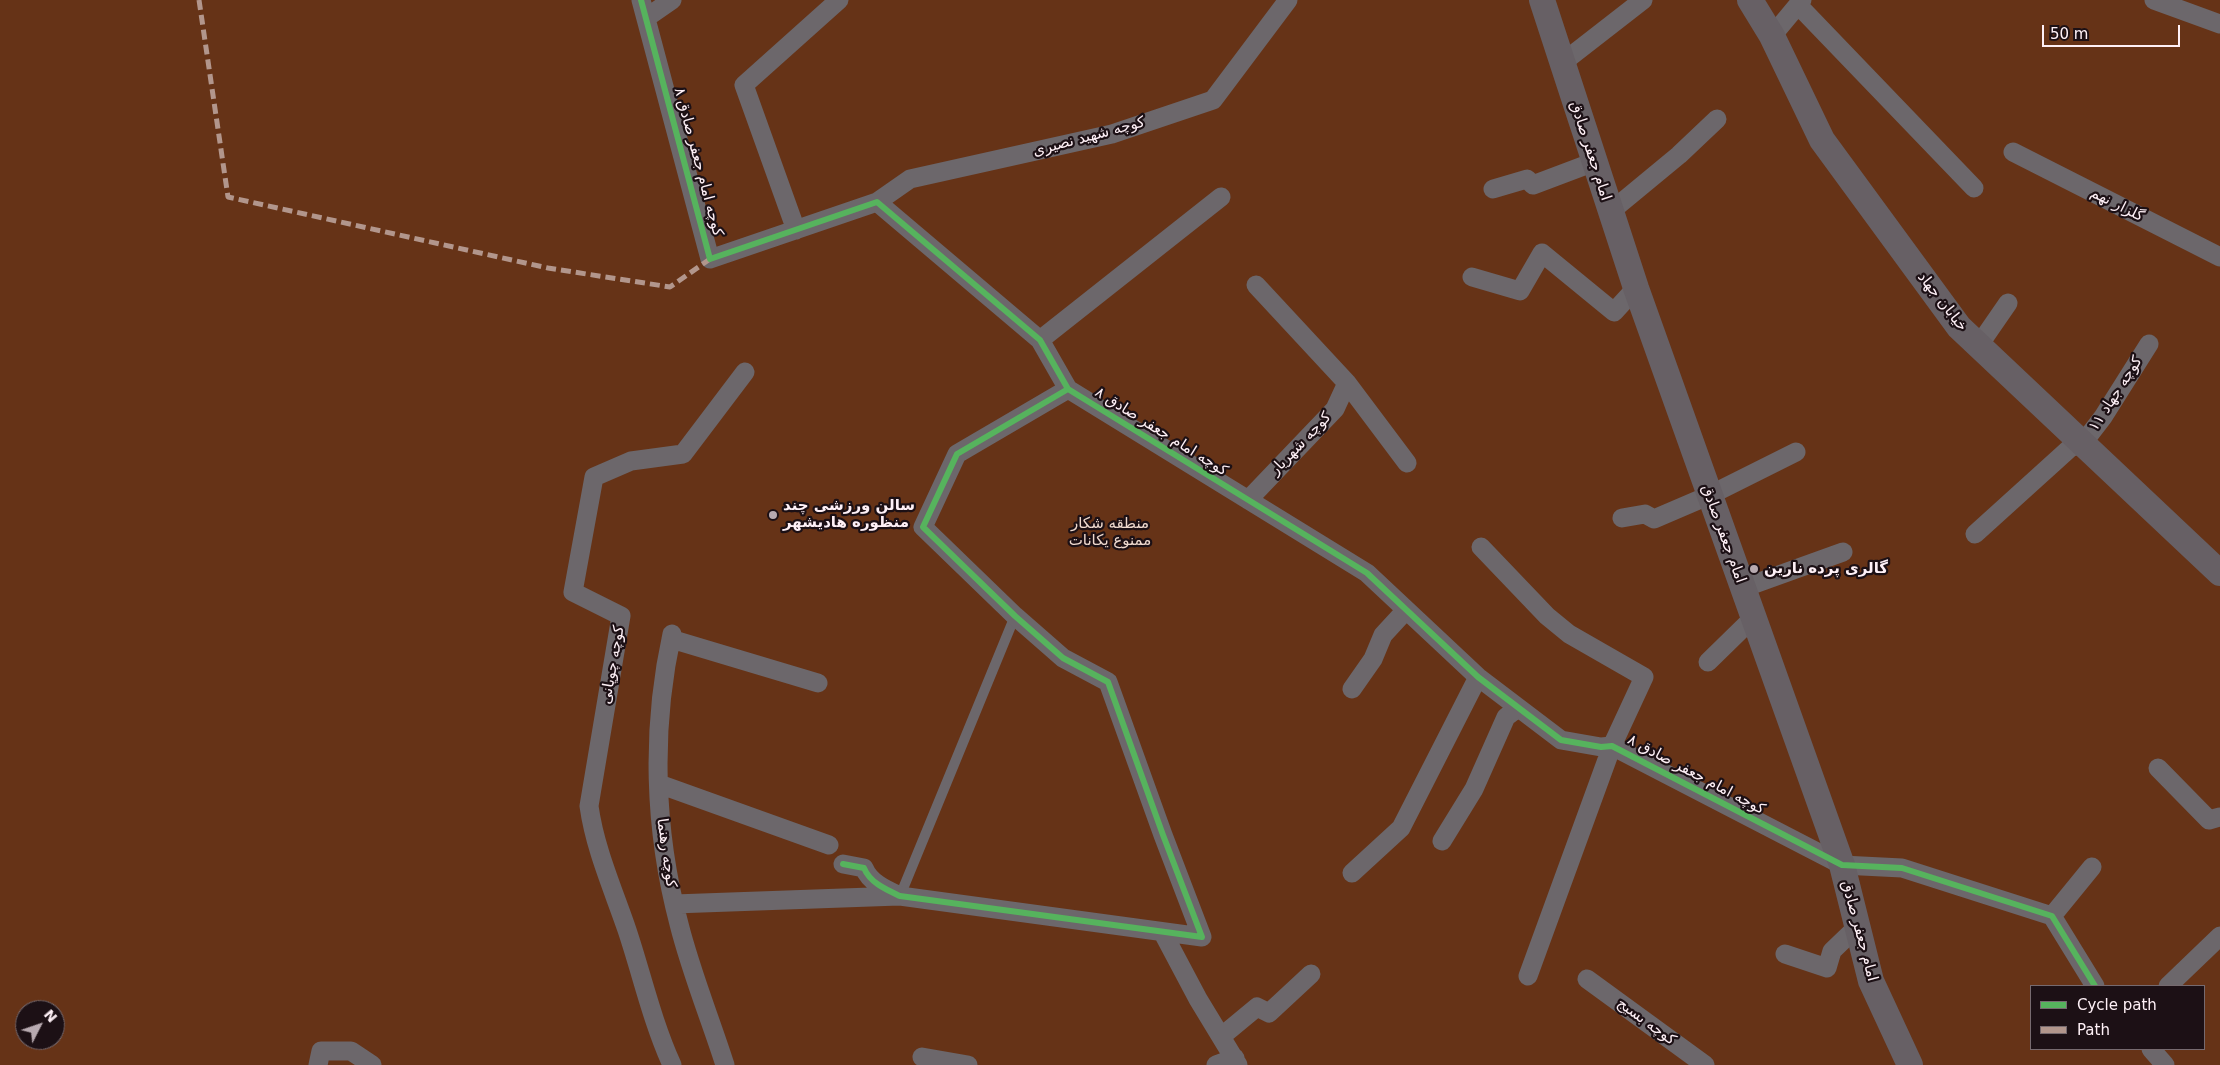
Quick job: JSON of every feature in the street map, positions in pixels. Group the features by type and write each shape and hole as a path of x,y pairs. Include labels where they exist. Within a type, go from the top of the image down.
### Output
{"main road":[{"name":"امام جعفر صادق","path":"1542,0 1636,288 1842,865 1871,981 1910,1065"},
{"name":"خیابان جهاد","path":"1750,0 1772,36 1822,140 1959,327 2220,573"}],"street":[{"path":"643,9 672,0"},
{"path":"796,230 744,85 839,0"},
{"name":"کوچه شهید نصیری","path":"877,202 910,179 1112,134 1213,100 1288,0"},
{"path":"1562,63 1643,0"},
{"path":"2154,0 2220,24"},
{"path":"1772,36 1800,3 1974,188"},
{"name":"کوچه امام جعفر صادق ۸","path":"643,9 710,259 877,202 1040,340 1068,389 1367,574 1478,676 1561,740 1601,747 1612,746 1842,865"},
{"path":"1610,212 1679,155 1717,119"},
{"name":"گلزار نهم","path":"2013,152 2220,257"},
{"path":"1493,189 1527,179 1533,185 1594,162"},
{"path":"1040,340 1220,197"},
{"path":"1472,277 1520,291 1542,253 1614,312 1636,288"},
{"path":"1256,284 1347,383 1407,462"},
{"path":"1979,345 2008,302"},
{"name":"کوچه جهاد ۱۱","path":"2083,443 2103,417 2148,344"},
{"name":"کوچه چوپانی","path":"672,1065 658,1035 627,932 593,832 589,806 621,616 574,592 594,477 630,461 683,454 744,372"},
{"name":"کوچه شهریار","path":"1248,500 1335,409 1347,383"},
{"path":"674,904 900,896 1202,938 1108,682 1063,658 923,527 957,454 1068,389"},
{"path":"1975,534 2070,448 2083,443"},
{"path":"1622,518 1645,514 1654,520 1710,495 1796,452"},
{"path":"1481,547 1547,616 1569,634 1644,677 1612,746 1528,976"},
{"path":"1743,588 1843,552"},
{"path":"1352,689 1373,659 1384,635 1406,610"},
{"path":"1708,662 1753,618"},
{"name":"کوچه رهنما","path":"725,1065 679,925 662,846 657,752 672,636 818,683"},
{"path":"1352,873 1400,828 1478,676"},
{"path":"1442,841 1474,789 1506,717 1518,708"},
{"path":"2158,768 2209,820 2220,817"},
{"path":"659,784 829,845"},
{"path":"843,864 864,868 866,875 884,889 900,896"},
{"path":"1842,865 1902,868 2052,916 2094,985"},
{"path":"2052,916 2092,867"},
{"path":"1785,954 1827,968 1832,951 1857,927"},
{"path":"1163,933 1198,1000 1237,1061 1216,1065"},
{"path":"2169,985 2220,936"},
{"path":"1222,1036 1257,1007 1269,1013 1311,974"},
{"name":"کوچه بسیج","path":"1587,979 1705,1065"},
{"path":"2152,1050 2165,1065"},
{"path":"318,1065 320,1051 351,1051 372,1065"},
{"path":"922,1057 968,1065"}],"lane":[{"path":"900,896 1016,616"}],"green space":[{"name":"منطقه شکار ممنوع یکانات","path":"0,0 2220,0 2220,1065 0,1065"}],"marked path":[{"path":"199,0 228,197 548,268 670,287 710,259"}],"cycle path":[{"path":"641,0 710,259 877,202 1040,340 1068,389 1367,573 1478,677 1561,740 1601,747 1612,746 1842,865 1902,868 2052,916 2094,985"},
{"path":"843,864 864,868 875,882 900,896 1202,937 1108,682 1063,658 1015,616 923,527 957,454 1068,389"}],"place":[{"name":"سالن ورزشی چند منظوره هادیشهر","path":"773,515"},
{"name":"گالری پرده نارین","path":"1754,569"}]}
